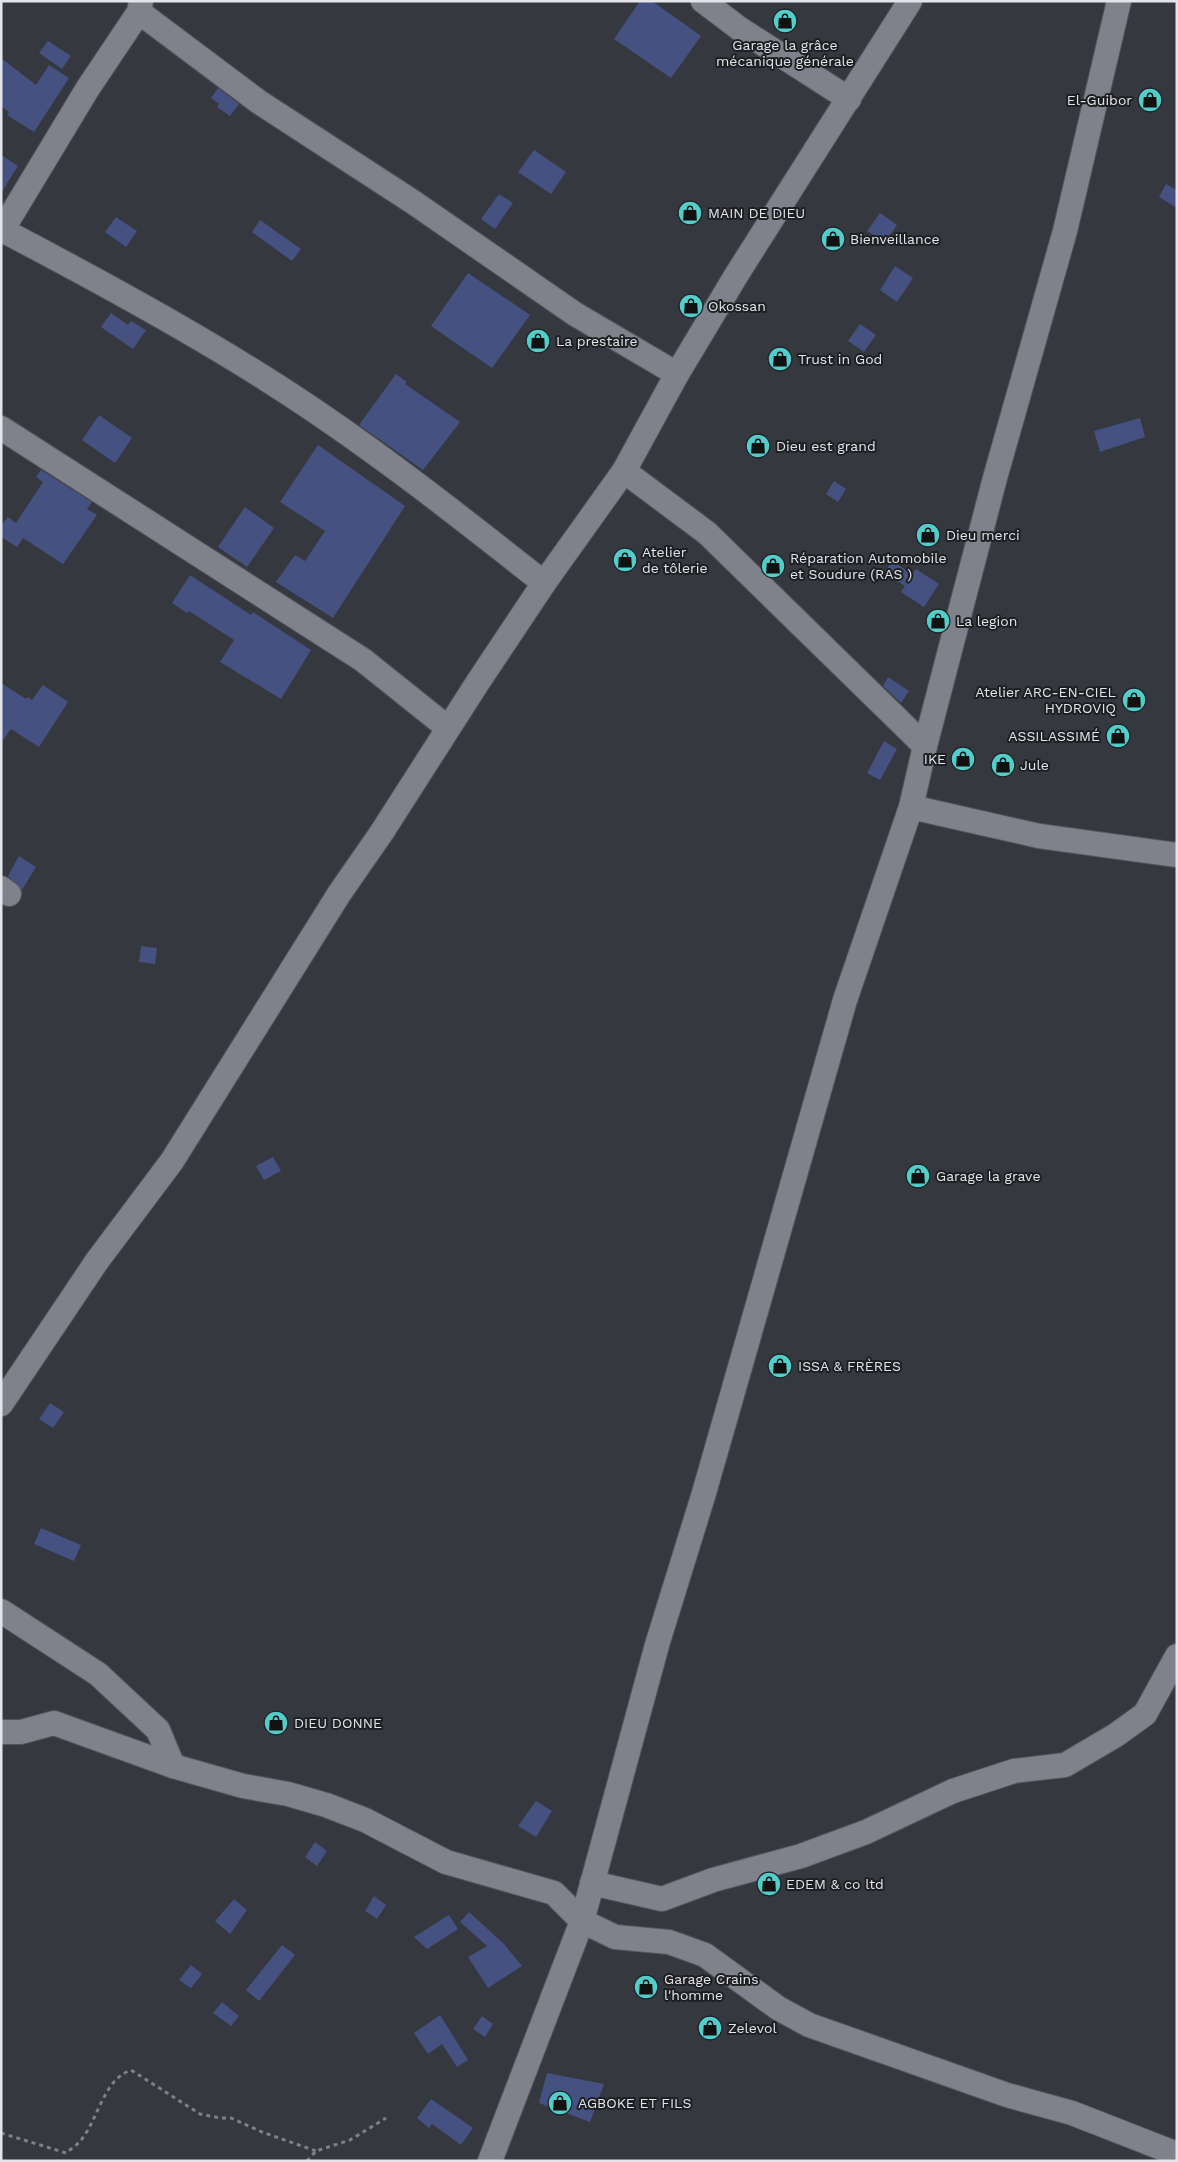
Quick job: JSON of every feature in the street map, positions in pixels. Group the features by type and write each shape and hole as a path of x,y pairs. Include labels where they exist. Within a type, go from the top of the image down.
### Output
{"street":[{"path":"703,1 740,29 848,99"},
{"path":"1,1404 97,1261 172,1161 300,956 448,728 544,583 624,471 677,374 737,274 910,1"},
{"path":"490,2161 582,1921 657,1645 718,1447 845,1000 911,807 925,746 995,478 1065,231 1120,1"},
{"path":"544,583 423,487 267,379 124,294 2,231 140,6 259,102 413,202 575,314 677,374"},
{"path":"1,428 104,492 363,660 448,728"},
{"path":"624,471 707,533 925,746"},
{"path":"911,807 1039,836 1177,855"},
{"path":"1,1611 98,1674 158,1730 173,1766"},
{"path":"592,1883 662,1899 713,1880 801,1856 829,1846 866,1832 953,1791 1014,1771 1065,1765 1116,1735 1145,1714 1177,1656"},
{"path":"1,1732 21,1732 54,1723 173,1766 243,1786 288,1794 365,1820 446,1862 554,1894 582,1921 615,1937 669,1942 705,1955 778,2008 809,2025 1007,2095 1072,2113 1177,2154"}],"path":[{"path":"1,2133 66,2153 82,2140 98,2108 122,2074 131,2070 200,2114 232,2118 262,2132 316,2150"},
{"path":"307,2161 316,2150 350,2140 386,2118"}],"building":[{"path":"640,1 652,1 701,36 671,78 614,39"},
{"path":"48,41 71,56 62,69 39,53"},
{"path":"1,58 36,85 49,65 69,78 34,132 7,115 9,112 1,106"},
{"path":"218,88 239,104 230,116 217,107 219,104 211,98"},
{"path":"534,150 566,172 551,194 518,172"},
{"path":"1,155 18,166 1,193"},
{"path":"1166,184 1177,190 1177,208 1159,197"},
{"path":"499,194 513,203 495,229 481,219"},
{"path":"880,213 897,225 885,243 867,231"},
{"path":"116,217 137,231 126,247 105,232"},
{"path":"260,220 301,249 292,261 252,232"},
{"path":"895,266 913,278 897,302 880,290"},
{"path":"468,273 530,315 492,368 431,326"},
{"path":"111,313 128,325 131,321 146,330 133,349 101,327"},
{"path":"860,324 876,335 864,352 848,341"},
{"path":"396,374 407,382 405,384 460,422 423,470 359,425"},
{"path":"99,415 132,438 115,463 82,440"},
{"path":"1140,418 1145,437 1100,452 1094,431"},
{"path":"318,445 405,506 333,618 276,582 295,555 305,561 325,531 280,502"},
{"path":"41,470 92,502 87,509 97,515 63,564 23,538 17,547 1,537 1,526 8,517 16,523 43,482 36,477"},
{"path":"834,481 846,489 838,502 826,494"},
{"path":"245,507 274,528 247,567 218,547"},
{"path":"892,561 912,574 916,569 939,584 924,607 901,592 905,586 884,573"},
{"path":"190,575 251,615 253,612 311,650 281,699 220,662 234,640 189,611 187,613 172,603"},
{"path":"888,677 909,691 901,703 883,686"},
{"path":"1,683 26,699 28,697 32,700 43,685 68,702 39,747 11,729 1,743"},
{"path":"884,741 897,749 880,780 867,773"},
{"path":"19,856 36,867 22,890 8,876"},
{"path":"141,946 157,948 155,964 139,962"},
{"path":"273,1157 281,1171 264,1180 256,1166"},
{"path":"50,1403 64,1412 53,1428 39,1419"},
{"path":"41,1528 81,1545 74,1561 34,1544"},
{"path":"536,1801 552,1811 536,1837 518,1826"},
{"path":"315,1842 327,1851 317,1866 305,1857"},
{"path":"374,1896 386,1905 377,1919 365,1911"},
{"path":"234,1899 247,1910 230,1934 215,1921"},
{"path":"469,1912 504,1944 522,1966 488,1988 468,1957 487,1946 460,1922"},
{"path":"449,1915 458,1929 427,1949 414,1937"},
{"path":"282,1945 295,1955 259,2001 246,1990"},
{"path":"191,1965 202,1974 191,1988 179,1980"},
{"path":"222,2002 239,2016 231,2026 213,2013"},
{"path":"440,2015 468,2060 457,2067 442,2044 428,2054 414,2033"},
{"path":"482,2016 493,2024 485,2037 473,2029"},
{"path":"547,2073 604,2084 590,2122 539,2103"},
{"path":"431,2099 473,2128 461,2145 432,2124 429,2128 417,2118"}],"place":[{"name":"Garage la grâce mécanique générale","path":"785,21"},
{"name":"El-Guibor","path":"1150,100"},
{"name":"MAIN DE DIEU","path":"690,213"},
{"name":"Bienveillance","path":"833,239"},
{"name":"Okossan","path":"691,306"},
{"name":"La prestaire","path":"538,341"},
{"name":"Trust in God","path":"780,359"},
{"name":"Dieu est grand","path":"758,446"},
{"name":"Dieu merci","path":"928,535"},
{"name":"Atelier de tôlerie","path":"625,560"},
{"name":"Réparation Automobile et Soudure (RAS )","path":"773,566"},
{"name":"La legion","path":"938,621"},
{"name":"Atelier ARC-EN-CIEL HYDROVIQ","path":"1134,700"},
{"name":"ASSILASSIMÉ","path":"1118,736"},
{"name":"IKE","path":"963,759"},
{"name":"Jule","path":"1003,765"},
{"name":"Garage la grave","path":"918,1176"},
{"name":"ISSA & FRÈRES","path":"780,1366"},
{"name":"DIEU DONNE","path":"276,1723"},
{"name":"EDEM & co ltd","path":"769,1884"},
{"name":"Garage Crains l'homme","path":"646,1987"},
{"name":"Zelevol","path":"710,2028"},
{"name":"AGBOKE ET FILS","path":"560,2103"}]}
